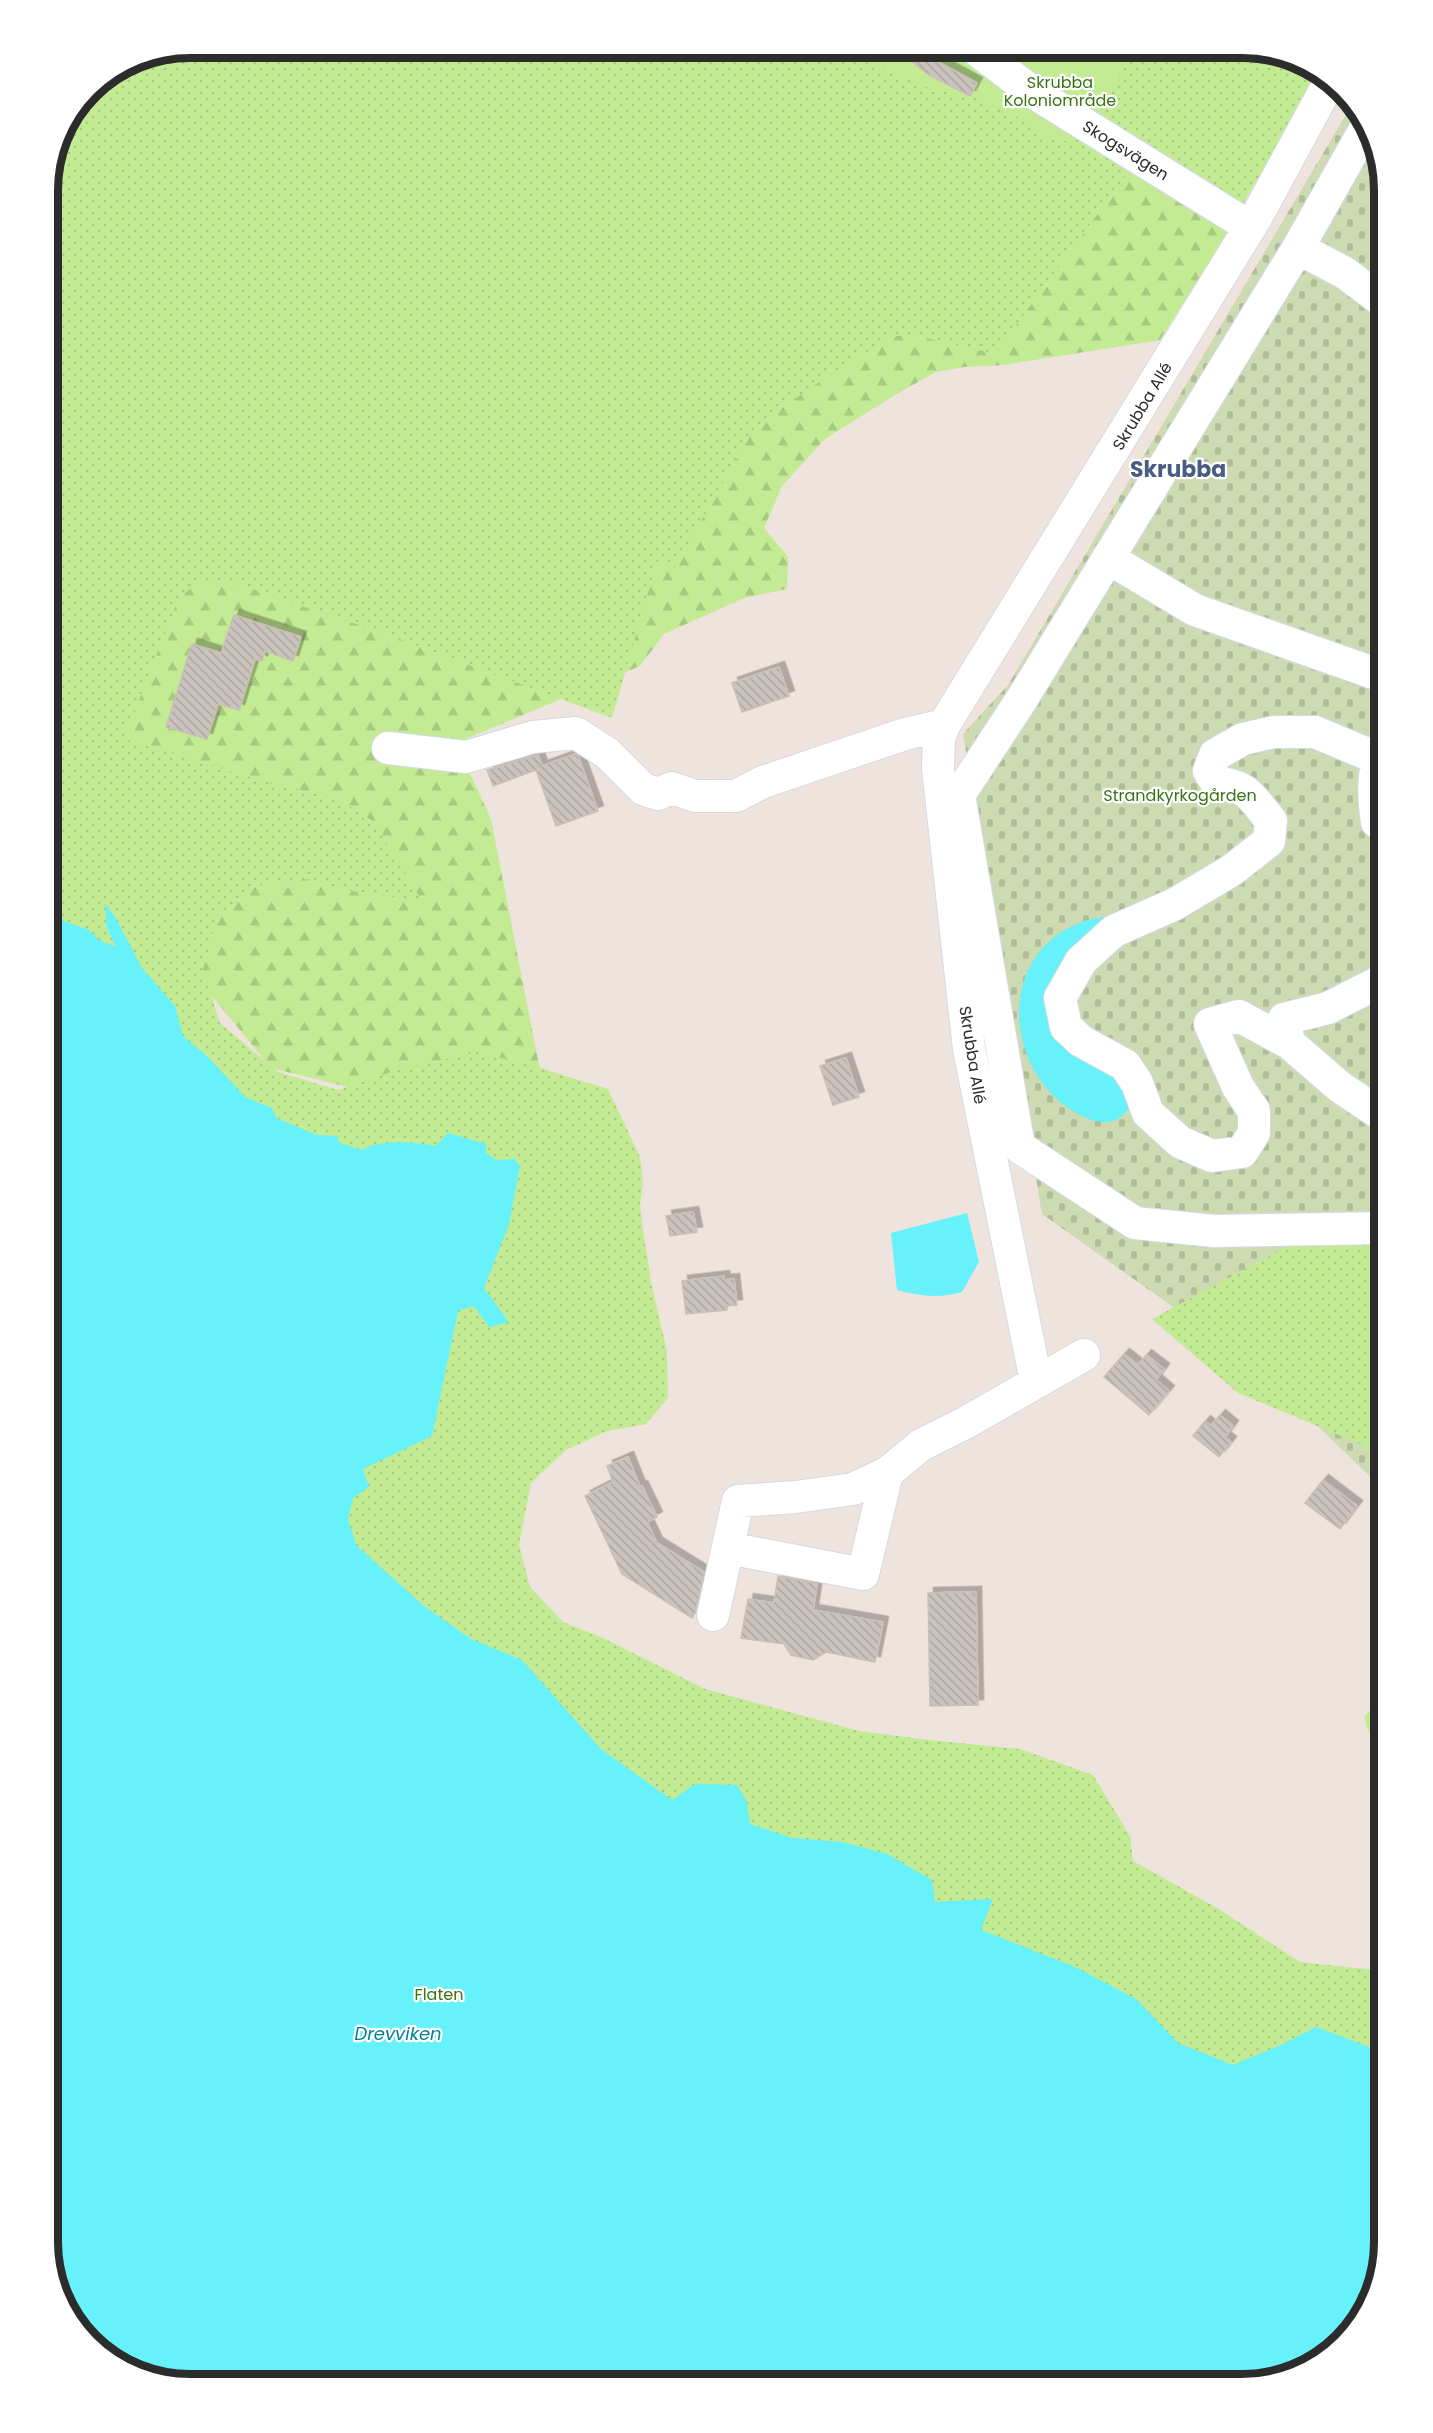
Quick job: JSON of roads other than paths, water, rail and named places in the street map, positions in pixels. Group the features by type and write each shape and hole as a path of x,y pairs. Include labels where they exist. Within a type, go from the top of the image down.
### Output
{"street":[{"name":"Skogsvägen","path":"988,59 1031,91 1250,227"},
{"name":"Skrubba Allé","path":"1036,1381 969,1049 938,768 939,739 944,725 1250,227 1326,88"},
{"path":"1362,134 1298,248 1022,699 959,795 1019,1147 1135,1224 1214,1231 1374,1228"},
{"path":"1298,248 1345,273 1374,295"},
{"path":"1108,558 1195,610 1374,673"},
{"path":"388,748 466,757 533,737 576,733 607,753 643,789 658,794 672,788 695,796 736,796 764,782 905,734 944,725"},
{"path":"1374,748 1315,732 1274,732 1243,739 1215,755 1209,771 1217,783 1232,783 1249,794 1271,821 1269,841 1232,870 1175,904 1114,931 1080,961 1060,998 1066,1027 1081,1041 1125,1065 1137,1083 1148,1113 1180,1142 1212,1156 1242,1152 1254,1133 1254,1111 1238,1087 1210,1024 1239,1016 1289,1043 1340,1088 1374,1110"},
{"path":"1289,1043 1284,1019 1328,1008 1374,985"},
{"path":"713,1615 738,1502 853,1489 887,1473 921,1445 967,1422 1084,1355"},
{"path":"728,1548 863,1574 887,1473"}],"water":[{"name":"Drevviken","path":"105,904 114,915 142,968 175,1006 183,1036 210,1059 245,1097 272,1108 276,1118 317,1135 338,1136 338,1142 361,1150 388,1143 436,1146 448,1133 486,1144 486,1153 496,1160 515,1159 520,1166 509,1224 484,1288 509,1322 489,1327 474,1306 458,1311 432,1436 363,1469 369,1487 353,1498 348,1519 356,1545 424,1606 471,1639 522,1660 601,1749 672,1800 695,1784 737,1785 746,1800 750,1824 792,1838 842,1842 887,1854 932,1880 935,1902 993,1899 981,1930 1075,1967 1136,1999 1178,2043 1233,2065 1316,2027 1374,2049 1372,2269 1361,2301 1342,2330 1330,2342 1301,2361 1277,2370 1243,2374 181,2374 148,2368 132,2361 103,2342 91,2330 72,2301 65,2285 58,2243 59,917 66,922 89,930 99,940 116,947 107,928"},
{"path":"1127,914 1054,990 1124,1071 1134,1100 1118,1119 1102,1122 1080,1115 1055,1097 1036,1073 1024,1045 1019,1016 1022,987 1033,960 1053,938 1087,920"},
{"path":"967,1213 979,1262 962,1292 929,1296 897,1290 891,1233"}],"district":[{"name":"Skrubba","path":"1178,469"}],"park label":[{"name":"Skrubba Koloniområde","path":"1060,91"},
{"name":"Strandkyrkogården","path":"1180,795"},
{"name":"Flaten","path":"439,1994"}]}
